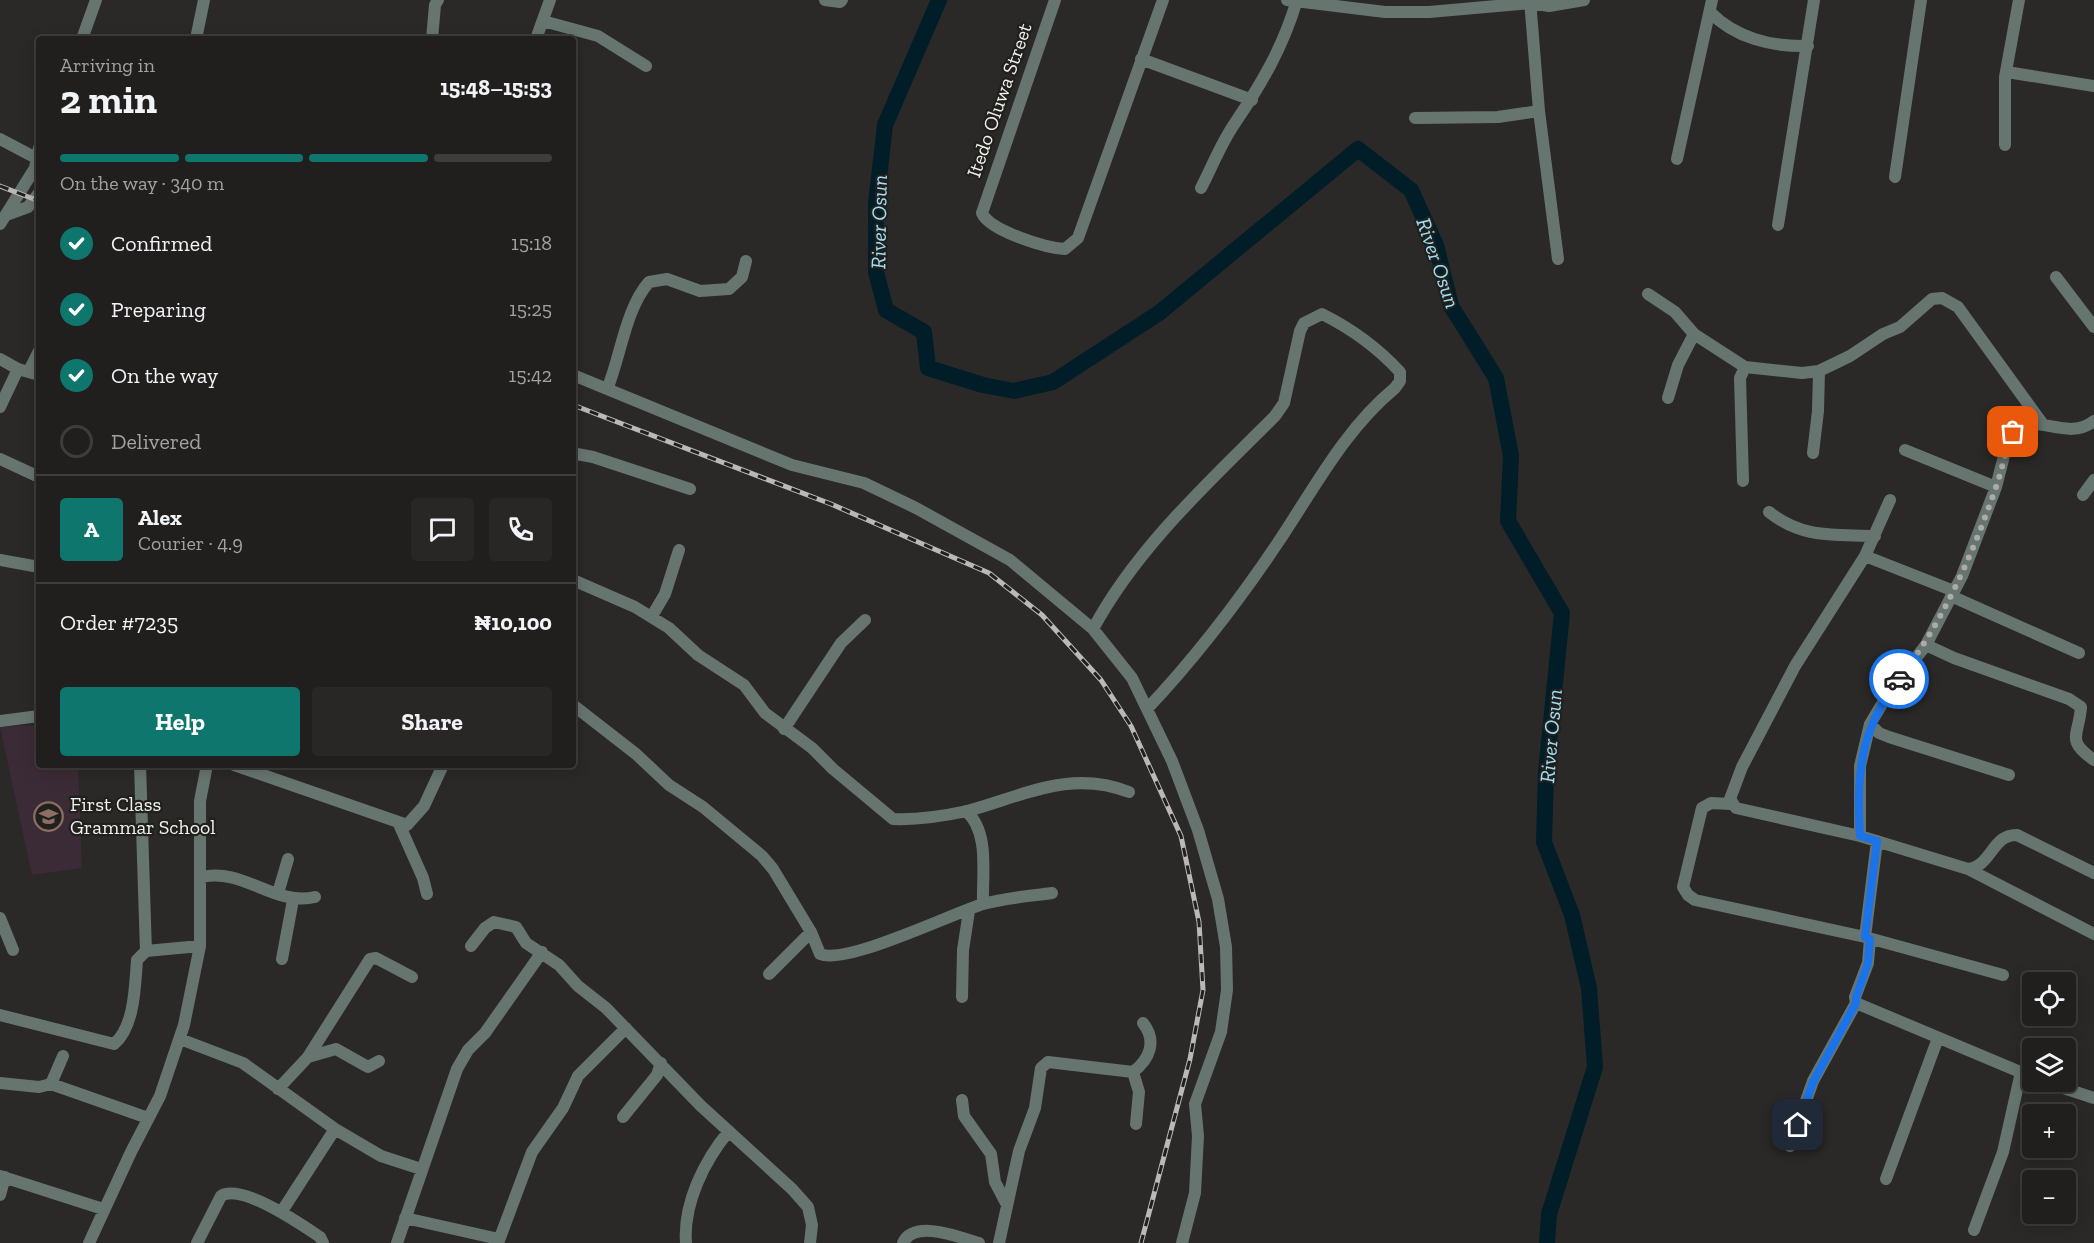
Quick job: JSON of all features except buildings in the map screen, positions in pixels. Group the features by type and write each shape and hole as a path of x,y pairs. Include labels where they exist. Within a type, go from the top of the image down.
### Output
{"street":[{"path":"83,36 96,0"},
{"path":"197,36 204,0"},
{"path":"432,36 435,5 438,0"},
{"path":"537,36 550,0"},
{"path":"825,0 840,3 842,0"},
{"name":"Itedo Oluwa Street","path":"1055,0 1025,79 982,213 987,222 1021,238 1057,249 1071,246 1078,238 1100,180 1141,59"},
{"path":"1162,0 1141,59 1252,100"},
{"path":"1201,189 1234,124 1252,100 1278,52 1293,1 1385,12 1429,12 1530,1 1549,6 1584,0"},
{"path":"1778,225 1814,0"},
{"path":"1895,177 1921,0"},
{"path":"2005,145 2007,72 2019,0"},
{"path":"1530,1 1539,111 1557,259"},
{"path":"1711,6 1724,26 1747,37 1792,46 1808,46"},
{"path":"1677,159 1711,6"},
{"path":"543,21 598,36 646,66"},
{"path":"2007,72 2094,86"},
{"path":"1414,118 1498,117 1539,111"},
{"path":"0,139 36,162"},
{"path":"3,220 36,165"},
{"path":"3,220 28,207 36,197"},
{"path":"608,387 620,359 629,320 639,292 648,282 667,279 700,291 729,289 742,277 746,261"},
{"path":"2056,277 2094,327"},
{"path":"1648,294 1675,312 1694,334 1745,367 1802,373 1819,371 1900,327 1932,299 1942,298 1958,307 2042,423"},
{"path":"1093,629 1108,600 1166,529 1275,416 1284,403 1300,331 1304,323 1322,314 1350,328 1385,356 1400,372 1400,381 1356,425 1244,591 1182,672 1147,709"},
{"path":"1668,398 1675,373 1694,334"},
{"path":"0,407 29,372 36,357"},
{"path":"0,359 29,372"},
{"path":"1743,481 1740,378 1745,367"},
{"path":"1813,453 1818,411 1819,371"},
{"path":"576,376 608,387 792,465 864,483 916,508 1010,560 1093,629 1132,678 1172,760 1198,830 1218,899 1226,947 1227,990 1221,1032 1195,1104 1198,1136 1195,1193 1182,1243"},
{"path":"1860,836 1858,806 1860,766 1870,724 1888,694 1926,645 1962,576 1996,487 2013,432 2021,424 2042,423 2069,430 2091,426"},
{"path":"1905,450 1996,487"},
{"path":"576,454 593,457 690,489"},
{"path":"0,459 36,476"},
{"path":"2084,495 2094,480"},
{"path":"1731,804 1730,799 1742,767 1795,666 1865,556 1890,500"},
{"path":"1769,512 1786,526 1811,534 1875,536"},
{"path":"652,616 665,594 679,550"},
{"path":"1865,556 2079,653"},
{"path":"0,560 36,566"},
{"path":"576,581 652,616 698,655 744,685 765,713 812,748 832,769 893,819 966,811 1046,787 1071,783 1108,784 1129,792"},
{"path":"784,729 841,643 865,620"},
{"path":"1926,645 1954,658 2069,699 2081,707 2074,735 2076,745 2094,760"},
{"path":"576,707 636,754 669,785 703,807 762,856 773,869 811,932 820,954 832,957 969,911 982,904 1052,893"},
{"path":"0,721 36,716"},
{"path":"1870,724 1879,733 1889,737 2009,775"},
{"path":"140,768 146,952"},
{"path":"89,1243 103,1209 160,1096 180,1039 200,946 202,878 200,801 206,768"},
{"path":"242,768 407,825 419,813 442,768"},
{"path":"2002,975 1868,938 1695,900 1688,896 1683,887 1702,808 1711,803 1731,804 1736,808 1757,814 1860,836 1968,868 2094,934"},
{"path":"966,811 975,819 981,832 982,904"},
{"path":"399,824 423,878 427,894"},
{"path":"1968,868 1979,865 2000,839 2007,834 2017,835 2093,871"},
{"path":"1790,1146 1813,1082 1856,1003 1868,963 1868,938 1877,841"},
{"path":"278,893 288,859"},
{"path":"202,878 225,876 293,900 315,897"},
{"path":"282,960 293,900"},
{"path":"962,998 963,950 969,911"},
{"path":"0,918 13,950"},
{"path":"471,946 485,928 494,922 516,927 526,943 542,952 626,1029 700,1106 808,1207 812,1225 810,1243"},
{"path":"769,974 811,932"},
{"path":"0,1015 114,1044 119,1040 127,1021 138,960 146,952 200,946"},
{"path":"397,1243 421,1169 458,1069 468,1050 485,1033 542,952"},
{"path":"278,1089 308,1057 370,958 376,958 412,977"},
{"path":"1856,1003 2022,1072"},
{"path":"1133,1072 1148,1056 1152,1042 1150,1031 1143,1023"},
{"path":"405,1218 499,1241 532,1152 563,1108 578,1076 626,1029"},
{"path":"1886,1179 1938,1038"},
{"path":"180,1039 243,1063 335,1129 381,1156 421,1169"},
{"path":"308,1057 336,1049 368,1067 379,1061"},
{"path":"51,1084 63,1056"},
{"path":"999,1243 1006,1203 1035,1108 1041,1068 1044,1064 1048,1062 1133,1072"},
{"path":"623,1117 657,1075 661,1063"},
{"path":"1133,1072 1139,1092 1136,1124"},
{"path":"0,1083 39,1087 51,1084 148,1118"},
{"path":"1974,1230 2003,1152 2022,1090"},
{"path":"2076,1092 2094,1098"},
{"path":"962,1100 964,1116 991,1154 995,1182 1006,1203"},
{"path":"282,1211 335,1129"},
{"path":"686,1243 685,1225 700,1180 715,1149 729,1131"},
{"path":"0,1195 3,1176 103,1209"},
{"path":"197,1243 221,1196 226,1193 234,1193 282,1211 320,1238 323,1243"},
{"path":"903,1243 907,1235 917,1230 979,1243"}],"shaded area":[{"name":"First Class Grammar School","path":"36,725 36,768 78,768 82,868 32,875 0,727"}],"waterway":[{"name":"River Osun","path":"939,0 885,125 876,204 876,272 886,310 924,332 928,368 983,385 1014,391 1053,382 1159,313 1358,149 1411,190 1436,245 1451,306 1496,378 1511,456 1508,521 1562,613 1546,772 1544,842 1572,915 1589,988 1595,1067 1549,1214 1547,1243"}],"railway":[{"path":"0,186 36,200"},
{"path":"576,406 831,504 989,573 1042,615 1101,680 1131,726 1181,836 1199,922 1203,990 1190,1059 1141,1243"}],"way so far":[{"path":"1899,679 1926,645 1962,576 1996,487 2013,432"}],"place":[{"name":"First Class Grammar School","path":"49,816"}],"route":[{"path":"1798,1125 1813,1082 1856,1003 1868,963 1870,939 1865,937 1877,841 1860,836 1858,806 1860,766 1870,724 1899,679"}]}
